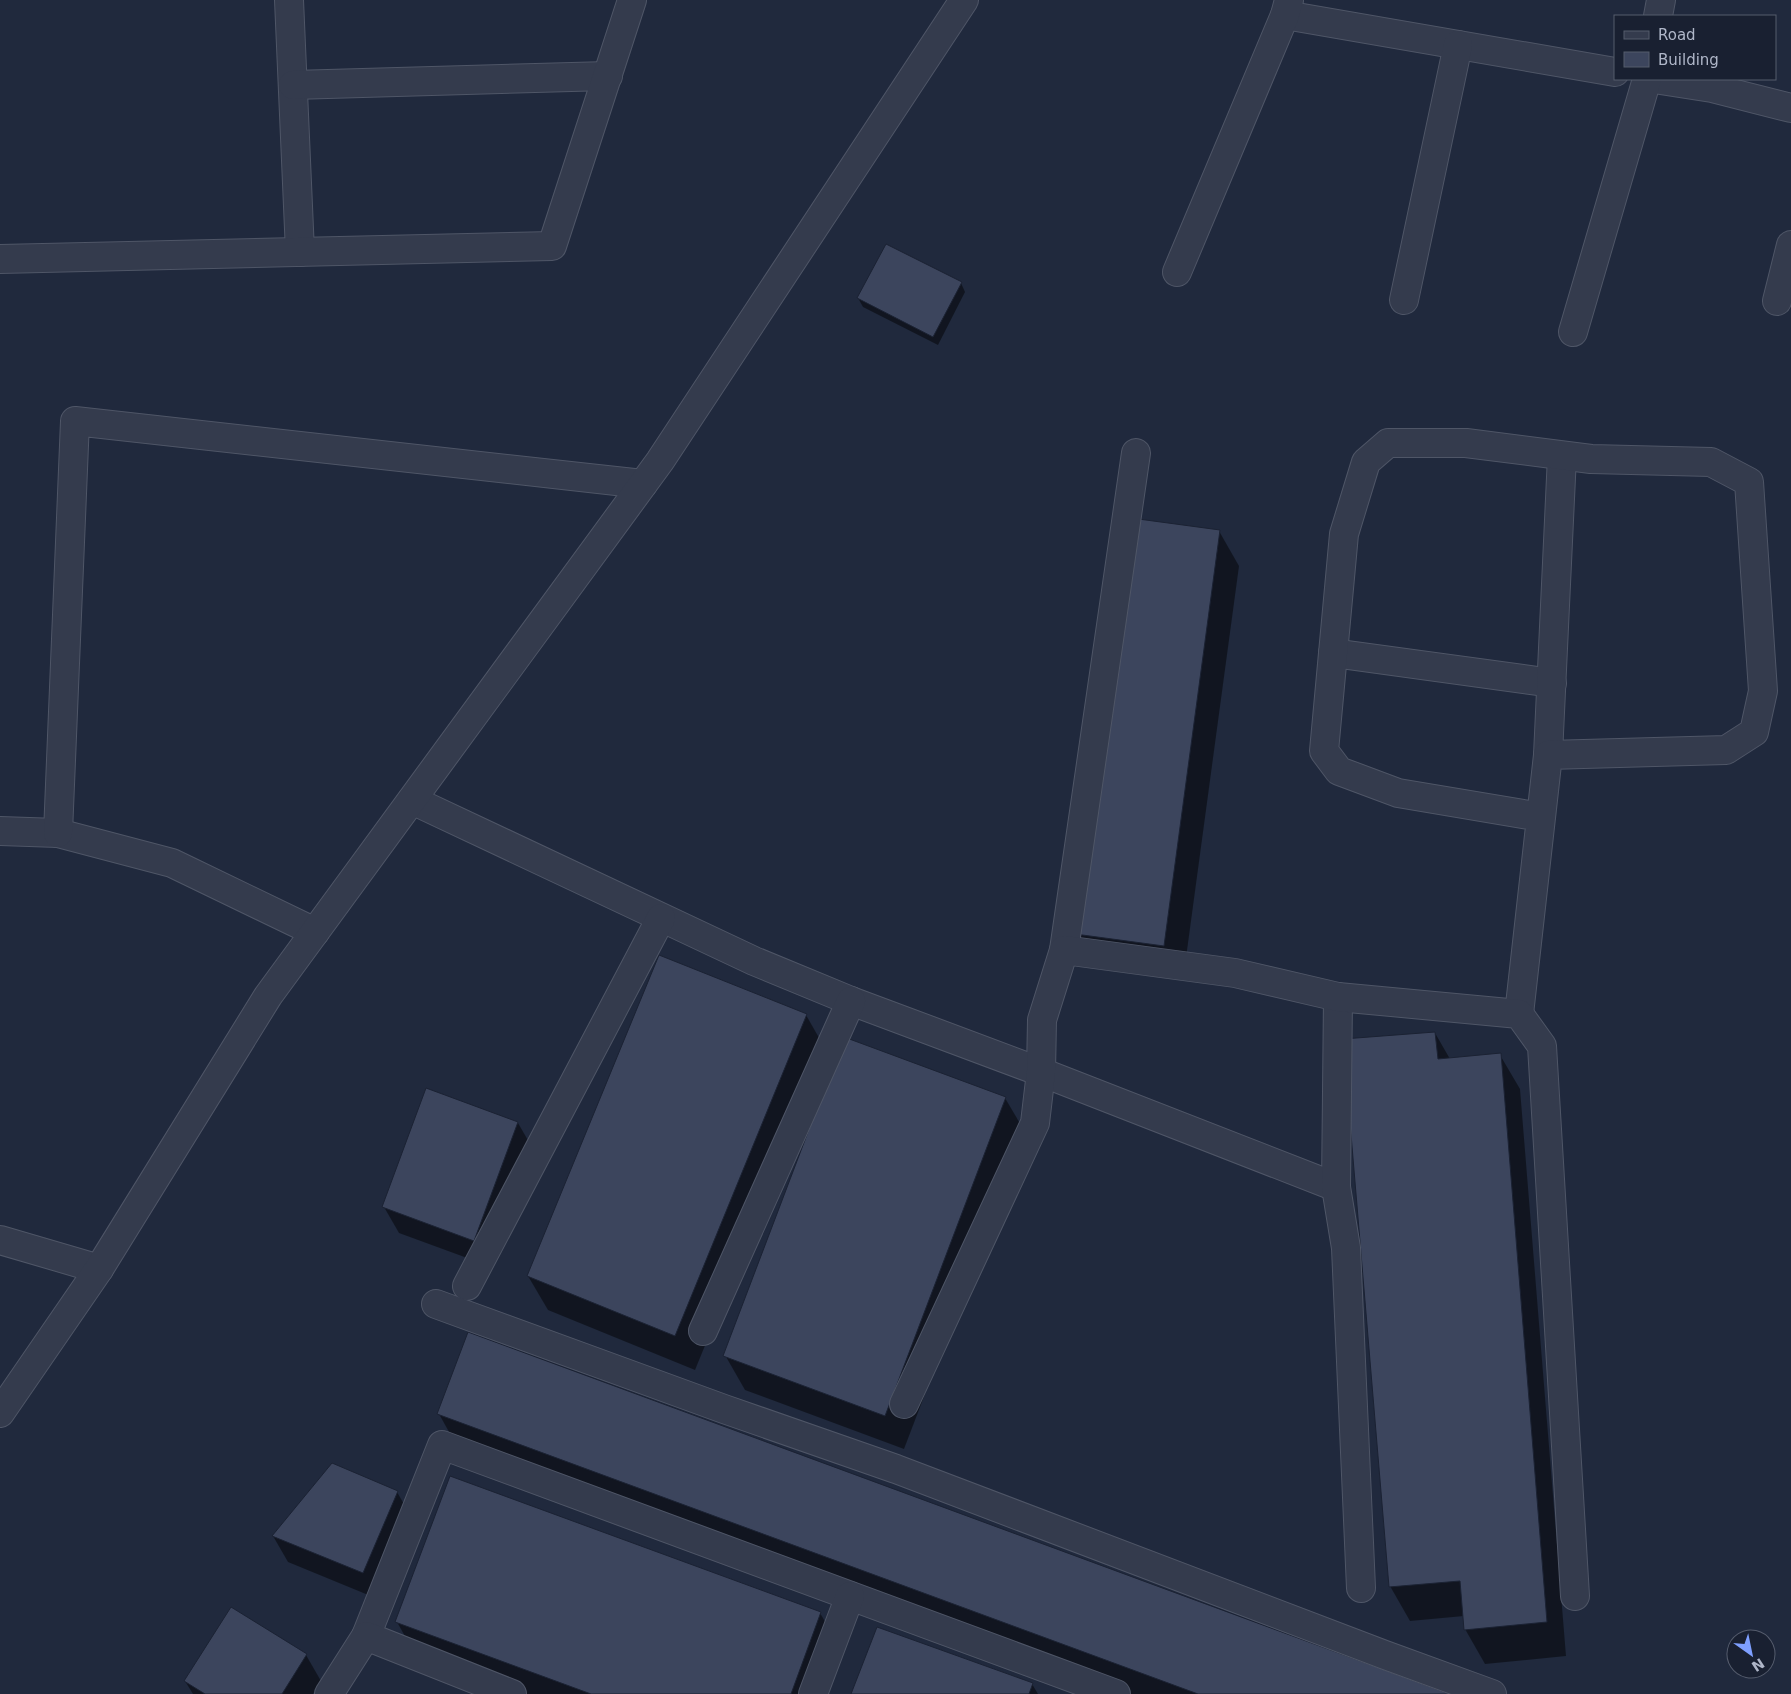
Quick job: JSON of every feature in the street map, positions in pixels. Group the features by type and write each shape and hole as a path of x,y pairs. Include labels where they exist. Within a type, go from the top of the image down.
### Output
{"street":[{"path":"289,0 300,252"},
{"path":"0,259 552,246 632,0"},
{"path":"0,1413 99,1269 268,996 660,461 964,0"},
{"path":"1658,15 1661,0"},
{"path":"1178,272 1287,8 1458,45 1614,72"},
{"path":"1404,300 1458,45"},
{"path":"293,85 608,76"},
{"path":"1573,332 1647,80"},
{"path":"1660,80 1712,88 1791,108"},
{"path":"1777,301 1791,245"},
{"path":"58,833 75,421 643,484"},
{"path":"1541,817 1398,793 1339,772 1324,751 1344,534 1366,462 1388,444 1466,443 1591,459 1711,462 1749,482 1763,691 1754,732 1726,750 1548,755"},
{"path":"904,1404 1035,1123 1042,1072 1042,1020 1064,950 1136,453"},
{"path":"1562,456 1548,755 1519,1014 1542,1046 1575,1596"},
{"path":"1333,653 1552,683"},
{"path":"412,800 754,961 850,1001 1042,1072 1336,1187"},
{"path":"0,831 58,833 172,863 315,932"},
{"path":"467,1286 661,918"},
{"path":"1064,950 1235,973 1338,997 1519,1014"},
{"path":"1338,997 1336,1187 1346,1248 1361,1588"},
{"path":"703,1331 850,1001"},
{"path":"0,1240 99,1269"},
{"path":"436,1304 896,1469 1492,1694"},
{"path":"328,1694 366,1636 442,1445 850,1596 1071,1686 1116,1694"},
{"path":"813,1694 850,1596"},
{"path":"366,1636 512,1694"}],"building":[{"path":"886,244 962,282 933,337 857,298"},
{"path":"1131,518 1220,530 1164,946 1075,934"},
{"path":"659,955 807,1014 675,1336 527,1276"},
{"path":"1435,1032 1438,1059 1501,1053 1547,1622 1464,1630 1460,1581 1389,1587 1343,1039"},
{"path":"844,1037 1006,1097 885,1416 723,1356"},
{"path":"426,1088 518,1122 474,1241 382,1207"},
{"path":"468,1332 1450,1694 1198,1694 437,1414"},
{"path":"332,1463 398,1491 363,1573 272,1536"},
{"path":"450,1476 821,1612 791,1694 591,1694 395,1622"},
{"path":"231,1607 307,1654 282,1694 205,1694 184,1681"},
{"path":"877,1627 1033,1683 1029,1694 851,1694"}]}
